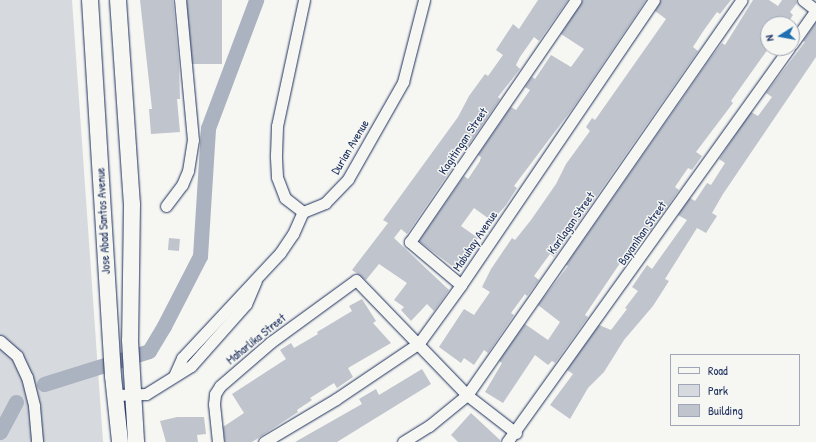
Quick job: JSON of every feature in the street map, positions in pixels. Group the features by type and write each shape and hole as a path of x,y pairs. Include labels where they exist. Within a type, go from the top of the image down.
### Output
{"main road":[{"name":"Jose Abad Santos Avenue","path":"90,0 113,376 120,442"},
{"name":"Jose Abad Santos Avenue","path":"118,0 132,204 130,340 136,442"}],"street":[{"path":"166,206 182,185 188,171 193,140 180,0"},
{"path":"115,394 146,394 174,376 182,358 237,296 257,279 293,234 304,212 285,198 277,177 276,155 277,126 304,0"},
{"name":"Durian Avenue","path":"304,212 325,203 348,179 399,89 424,0"},
{"name":"Kagitingan Street","path":"461,285 410,242 576,0"},
{"name":"Mabuhay Avenue","path":"264,442 336,399 419,343 461,285 654,0"},
{"name":"Karilagan Street","path":"403,442 429,426 467,395 742,0"},
{"path":"800,33 816,10 803,0"},
{"name":"Bayanihan Street","path":"507,442 516,433 783,56"},
{"name":"Maharlika Street","path":"218,442 214,404 215,394 220,386 271,342 356,280 419,343"},
{"path":"0,341 17,356 27,377 34,406 37,442"},
{"path":"419,343 467,395 516,433"}],"green space":[{"path":"0,0 72,0 103,442 0,442"}],"building":[{"path":"140,0 173,0 179,65 180,99 177,99 180,132 151,134 149,109 152,109"},
{"path":"187,0 222,0 222,64 187,64"},
{"path":"538,0 568,0 539,41 534,37 520,57 516,65 520,69 498,97 500,99 467,147 463,145 448,165 452,168 407,234 401,229 394,238 449,290 434,311 427,304 411,321 401,310 404,307 394,300 407,283 379,264 366,280 352,270 388,223 383,220 458,117 469,96 485,74 488,76 503,55 496,50 513,24 519,29"},
{"path":"583,0 646,0 572,109 514,186 517,188 506,205 492,221 474,208 461,226 478,238 456,269 419,241 464,176 468,179 480,161 481,157 478,155 511,107 516,110 530,90 525,87 532,77 535,79 551,55 571,67 584,49 561,34"},
{"path":"661,0 731,0 720,14 717,12 704,30 693,47 698,51 554,257 550,254 534,276 539,280 527,296 525,294 511,313 514,315 488,353 484,350 474,365 464,358 461,363 439,347 464,309 474,315 490,292 482,287 491,269 512,238 515,240 531,220 556,184 566,164 590,131 586,127 592,118 595,120 666,19 655,11"},
{"path":"753,0 769,0 778,6 782,0 796,0 797,3 790,12 792,16 760,16 760,56 763,56 731,101 733,103 696,152 702,156 692,170 688,168 675,187 679,190 640,245 635,241 585,315 588,317 555,363 552,361 548,365 535,355 503,403 485,392 502,363 499,361 525,324 548,340 560,322 538,305 568,266 566,265 709,60 722,43 725,45"},
{"path":"816,22 816,57 723,194 712,213 717,216 706,233 697,228 665,279 669,281 653,306 624,340 604,372 588,388 570,419 550,405 573,374 567,370 599,325 611,330 627,309 625,308 638,291 632,287 647,265 652,269 687,220 678,215 690,198 695,201 707,183 711,185 725,163 719,159 751,112 758,116 772,97 766,93 794,56 800,56 800,49 805,42 803,41"},
{"path":"169,238 180,239 179,251 168,250"},
{"path":"362,299 376,321 373,323 391,343 348,368 353,377 337,388 334,383 310,398 312,400 297,410 298,412 252,442 225,442 223,427 244,413 232,394 286,359 280,350 291,343 294,348 318,334 317,332 352,311 349,306"},
{"path":"422,369 431,384 337,442 295,442 362,404 359,399 376,389 379,395"},
{"path":"471,413 500,440 500,442 458,442 451,435"},
{"path":"177,417 204,417 206,434 197,435 198,442 166,442 160,421"}],"waterway":[{"path":"44,384 149,351 164,326 200,256 208,128 256,0"},
{"path":"0,432 16,402"}]}
